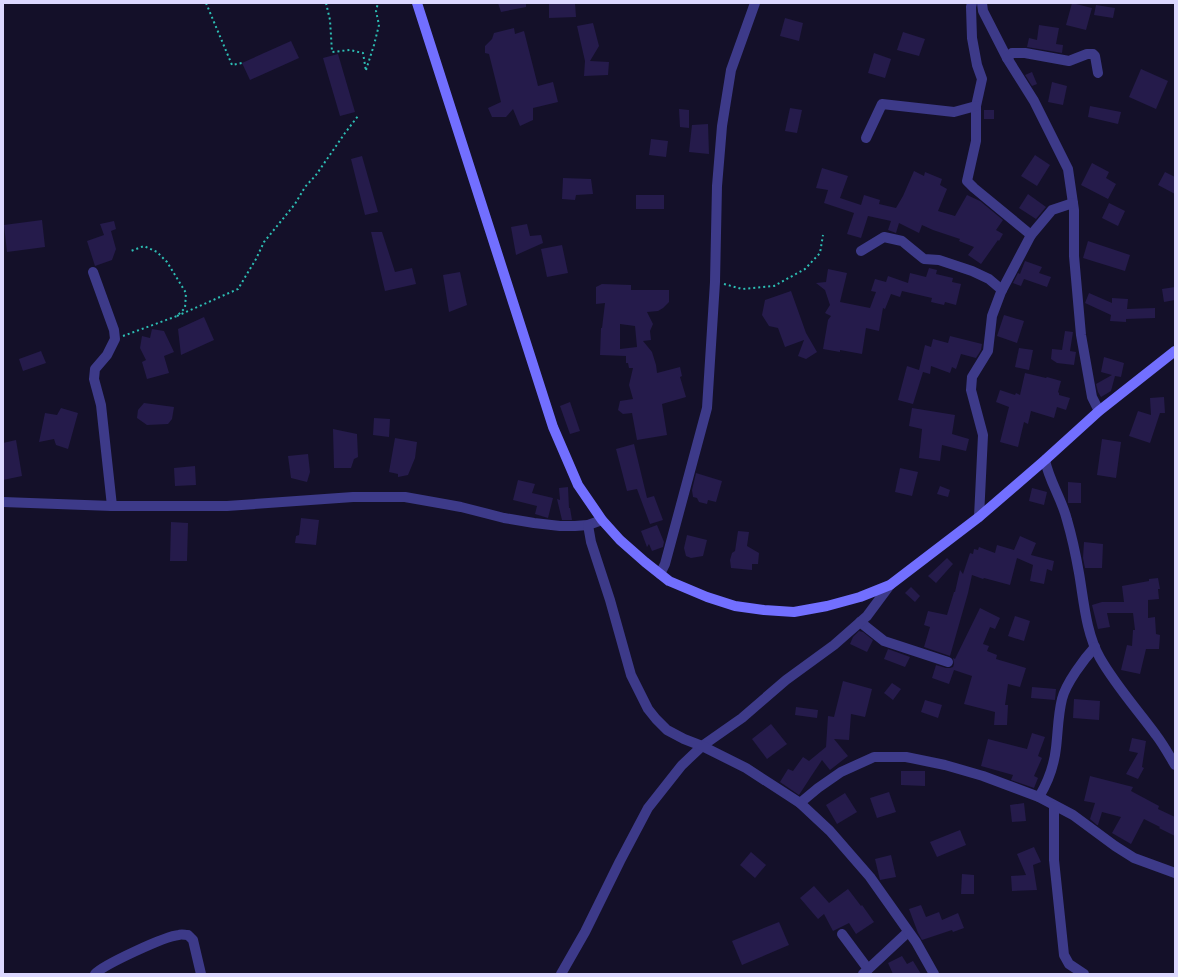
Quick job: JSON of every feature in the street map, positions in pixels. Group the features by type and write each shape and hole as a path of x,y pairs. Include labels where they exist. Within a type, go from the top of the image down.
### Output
{"main road":[{"path":"417,3 553,427 578,485 602,520 620,540 669,581 735,606 794,612 827,606 860,597 890,585 979,517 1099,412 1175,351"}],"street":[{"path":"660,574 665,564 708,408 715,282 717,186 722,126 731,70 755,3"},
{"path":"972,3 972,38 977,64 982,78 976,106 976,141 967,180 974,188 1031,235"},
{"path":"982,3 984,11 1007,58 1034,101 1068,169 1072,203 1074,256 1081,335 1092,397 1099,412"},
{"path":"1007,58 1012,53 1025,53 1069,61 1087,54 1093,54 1095,56 1098,73"},
{"path":"866,138 882,104 954,112 976,106"},
{"path":"979,517 983,435 971,390 972,377 988,351 992,316 1002,290 1031,235 1052,210 1072,203"},
{"path":"861,251 884,237 902,241 924,259 939,260 972,271 989,279 1002,290"},
{"path":"92,272 114,330 115,339 107,354 95,369 94,379 101,405 112,506"},
{"path":"1045,460 1047,470 1067,518 1092,642 1113,678 1156,735 1175,765"},
{"path":"3,502 112,506 227,506 353,497 405,497 534,523 560,526 588,525 602,520"},
{"path":"588,525 591,542 610,600 631,675 648,709 656,720 667,730 684,740 702,746 746,768 800,803 830,831 870,877 916,942 934,974"},
{"path":"561,974 585,932 648,808 682,766 702,746 742,718 786,680 834,645 867,616 890,585"},
{"path":"860,622 884,641 948,662"},
{"path":"1039,797 1052,769 1063,697 1087,656 1095,647"},
{"path":"800,803 841,772 874,757 906,757 945,765 983,776 1039,797 1073,815 1134,858 1175,873"},
{"path":"1054,806 1054,860 1064,955 1069,964 1084,974"},
{"path":"842,934 865,971 908,932"},
{"path":"95,974 107,965 168,937 179,934 188,935 193,940 201,974"}],"path":[{"path":"206,3 232,65 242,63"},
{"path":"326,3 330,20 332,52 350,50 363,54 366,71 378,25 376,11 378,3"},
{"path":"115,339 177,316 238,289 256,259 264,242 295,204 305,187 316,175 344,133 358,116"},
{"path":"715,282 742,289 774,286 805,270 820,253 823,235"},
{"path":"131,251 144,246 157,252 167,262 186,293 185,308 177,316"}],"building":[{"path":"498,3 526,3 526,7 501,12"},
{"path":"549,3 575,3 576,17 549,18"},
{"path":"1072,3 1092,8 1086,30 1066,25"},
{"path":"1096,5 1115,8 1113,18 1094,15"},
{"path":"785,18 803,23 799,41 780,36"},
{"path":"593,23 599,46 590,61 609,62 608,75 584,76 585,61 577,26"},
{"path":"1039,25 1059,28 1056,44 1063,45 1062,53 1027,47 1029,38 1037,40"},
{"path":"514,28 515,34 524,31 538,86 553,82 558,102 533,108 533,120 520,126 513,109 506,117 492,117 488,108 501,102 489,54 485,53 485,46 492,39 494,33"},
{"path":"903,32 925,39 919,56 897,50"},
{"path":"291,41 299,58 250,80 242,63"},
{"path":"874,53 891,59 885,78 868,73"},
{"path":"338,54 355,112 340,116 323,58"},
{"path":"1141,69 1168,81 1156,109 1129,97"},
{"path":"1032,72 1037,84 1032,86 1025,75"},
{"path":"1052,82 1067,86 1063,105 1048,102"},
{"path":"1090,106 1121,112 1118,124 1088,117"},
{"path":"790,108 802,110 797,133 785,131"},
{"path":"679,109 689,110 689,128 680,127"},
{"path":"984,110 994,110 994,119 984,119"},
{"path":"708,124 709,154 689,152 692,125"},
{"path":"651,139 668,141 666,157 649,155"},
{"path":"1035,155 1050,165 1037,186 1021,176"},
{"path":"362,156 378,212 365,215 351,159"},
{"path":"1092,163 1109,172 1106,178 1116,184 1108,199 1081,185"},
{"path":"822,168 848,176 840,198 861,205 864,195 880,200 879,204 896,208 914,171 924,176 925,172 942,179 940,185 947,189 938,211 955,216 967,195 980,201 1003,220 996,230 1003,234 981,264 968,255 974,247 959,241 960,239 922,225 919,233 899,223 896,233 888,230 891,221 868,216 861,238 847,234 854,213 824,203 828,190 816,188"},
{"path":"1165,172 1175,177 1175,194 1158,185"},
{"path":"563,178 591,179 593,194 576,195 575,200 562,199"},
{"path":"1028,194 1046,207 1036,219 1019,208"},
{"path":"636,195 664,195 664,209 636,209"},
{"path":"1109,203 1125,211 1118,226 1102,218"},
{"path":"42,220 45,247 7,252 4,225"},
{"path":"114,221 116,229 111,231 116,249 112,260 95,266 87,241 104,235 100,224"},
{"path":"527,224 530,236 541,235 543,243 516,255 511,227"},
{"path":"371,232 382,232 395,272 412,268 416,284 385,291"},
{"path":"1088,241 1130,255 1125,271 1083,258"},
{"path":"562,245 568,273 547,277 541,249"},
{"path":"1025,261 1042,267 1039,273 1051,277 1047,287 1024,279 1021,286 1013,283 1018,273 1020,274"},
{"path":"929,268 937,270 936,274 953,278 952,282 961,284 956,305 945,302 944,305 931,302 932,298 902,291 900,297 891,294 885,309 883,308 879,331 866,328 862,354 823,349 828,320 831,316 825,313 830,305 825,290 816,283 826,282 828,269 847,273 840,302 870,308 876,292 871,291 875,279 886,282 888,276 908,283 910,273 926,277"},
{"path":"460,272 467,305 449,312 443,275"},
{"path":"602,284 631,285 631,290 669,290 669,302 663,308 658,311 647,312 653,324 650,331 651,340 643,341 652,352 657,373 680,367 682,376 680,377 686,397 662,404 667,435 637,440 632,413 623,414 618,410 620,401 633,399 629,385 633,368 629,368 628,363 626,363 626,356 600,355 601,328 605,303 596,304 596,287","holes":["620,324 635,326 637,347 620,349"]},
{"path":"1175,287 1175,300 1164,302 1162,289"},
{"path":"791,291 806,333 817,352 806,359 798,356 804,340 785,347 778,328 769,326 762,315 765,300"},
{"path":"1089,293 1112,303 1112,298 1128,299 1127,309 1155,308 1155,318 1126,319 1126,322 1110,321 1111,315 1085,303"},
{"path":"1004,315 1024,321 1017,343 997,336"},
{"path":"204,317 214,340 181,355 178,329"},
{"path":"152,329 164,331 174,352 164,356 169,373 147,379 142,362 146,360 140,348 142,336 150,338"},
{"path":"1065,331 1073,332 1070,351 1076,352 1074,365 1057,363 1051,359 1052,349 1062,350"},
{"path":"950,336 982,344 981,350 976,358 961,354 956,369 952,367 950,373 931,366 930,374 923,372 913,404 898,400 907,366 919,370 925,345 931,347 933,339 948,343"},
{"path":"1019,348 1033,350 1029,370 1015,367"},
{"path":"41,351 46,363 23,371 19,359"},
{"path":"1104,357 1124,363 1121,377 1115,376 1111,391 1101,397 1096,384 1112,375 1101,372"},
{"path":"1025,373 1061,381 1058,392 1059,395 1070,398 1066,410 1057,407 1054,418 1031,411 1028,424 1024,422 1018,447 1000,442 1009,407 996,402 1000,390 1015,395 1016,393 1020,395"},
{"path":"1164,397 1165,413 1160,413 1150,443 1129,436 1138,411 1151,415 1150,398"},
{"path":"570,402 580,431 570,434 560,406"},
{"path":"144,403 174,407 172,419 168,424 147,425 137,418 138,410"},
{"path":"61,408 78,413 68,449 56,445 54,439 39,442 45,413 57,415"},
{"path":"912,408 955,415 952,434 969,439 966,451 942,445 940,461 919,458 922,429 909,426"},
{"path":"374,418 390,419 389,437 373,435"},
{"path":"333,429 357,434 358,457 354,459 351,468 334,468"},
{"path":"395,438 417,442 415,458 408,475 398,477 398,474 389,472"},
{"path":"1102,439 1121,442 1116,478 1097,475"},
{"path":"16,440 22,476 3,480 3,443"},
{"path":"634,444 647,498 654,496 663,520 650,524 637,489 627,491 616,449"},
{"path":"308,454 310,472 307,482 291,478 288,456"},
{"path":"195,466 196,485 175,486 174,468"},
{"path":"900,468 918,472 912,496 895,492"},
{"path":"696,473 722,481 716,502 708,500 707,504 699,502 697,498 693,497 692,490"},
{"path":"518,480 535,484 532,493 553,498 548,518 535,514 537,506 513,500"},
{"path":"1068,482 1081,483 1081,503 1068,503"},
{"path":"940,486 950,490 948,497 937,494"},
{"path":"568,487 569,508 572,520 562,520 557,499 560,500 559,488"},
{"path":"1032,488 1047,492 1044,505 1029,501"},
{"path":"301,518 319,520 316,545 295,543 296,536 299,535"},
{"path":"171,522 188,523 187,561 170,561"},
{"path":"657,525 664,542 663,547 652,551 649,544 647,547 641,531"},
{"path":"738,531 749,532 747,546 759,553 758,564 752,564 752,570 731,568 730,560 732,553 735,551"},
{"path":"687,535 707,540 703,556 691,558 686,556 684,548"},
{"path":"1020,536 1036,543 1031,555 1054,561 1052,571 1047,569 1044,584 1030,581 1033,565 1017,558 1010,585 972,575 950,656 924,647 930,627 924,625 928,611 947,615 955,592 960,570 963,574 970,553 973,554 974,549 978,550 979,547 995,553 997,545 1014,550"},
{"path":"1084,542 1103,544 1102,568 1085,568 1083,558"},
{"path":"947,558 953,564 936,583 928,576"},
{"path":"1158,578 1160,589 1158,589 1159,599 1148,600 1148,618 1155,617 1156,634 1160,635 1159,649 1146,649 1140,674 1121,670 1127,645 1132,646 1133,630 1135,630 1133,613 1107,613 1110,627 1098,629 1092,605 1102,602 1124,602 1122,586"},
{"path":"911,587 920,596 915,602 905,593"},
{"path":"980,608 1000,618 995,629 990,627 983,644 989,646 987,651 997,655 996,659 1026,668 1020,687 1008,684 1005,705 1008,705 1007,725 994,725 995,712 964,704 972,676 954,670 949,684 932,678 936,665 946,668 953,667 953,658 955,659"},
{"path":"1015,616 1030,621 1024,641 1008,636"},
{"path":"859,631 863,632 873,640 867,652 850,644 853,637"},
{"path":"888,649 910,657 905,667 884,659"},
{"path":"843,681 872,689 865,717 851,714 849,740 834,739 848,756 830,770 822,760 799,795 780,782 788,769 793,771 803,757 809,761 826,747 828,716 834,717"},
{"path":"892,683 901,689 893,700 884,693"},
{"path":"1032,687 1056,689 1055,700 1031,698"},
{"path":"1074,699 1100,701 1099,720 1073,718"},
{"path":"925,700 942,705 938,718 921,712"},
{"path":"796,707 818,710 817,718 795,715"},
{"path":"771,724 787,744 767,759 752,739"},
{"path":"1032,733 1045,737 1038,756 1042,758 1034,776 1038,778 1034,788 1011,780 1013,775 981,766 988,739 1027,749"},
{"path":"1132,738 1146,741 1142,767 1144,768 1138,779 1126,774 1138,753 1129,751"},
{"path":"901,771 925,771 925,786 901,785"},
{"path":"1090,776 1133,787 1131,791 1159,806 1158,809 1175,817 1175,836 1144,819 1131,844 1112,833 1121,817 1102,812 1097,825 1090,819 1095,803 1084,801"},
{"path":"889,792 896,812 877,818 870,798"},
{"path":"845,793 857,812 837,824 826,805"},
{"path":"1024,803 1026,821 1012,822 1010,805"},
{"path":"960,830 966,845 937,857 930,842"},
{"path":"1034,847 1041,862 1033,865 1037,890 1012,891 1011,876 1026,875 1017,854"},
{"path":"751,852 766,865 755,878 740,865"},
{"path":"891,855 896,877 880,880 875,859"},
{"path":"962,874 974,875 974,894 961,894"},
{"path":"814,886 829,903 848,889 874,922 856,934 849,923 833,931 824,914 818,919 800,898"},
{"path":"921,905 926,917 939,912 942,920 958,913 964,928 953,932 952,930 922,940 909,909"},
{"path":"779,922 789,945 742,965 732,941"},
{"path":"902,956 907,964 913,961 921,974 893,974 888,963"}]}
